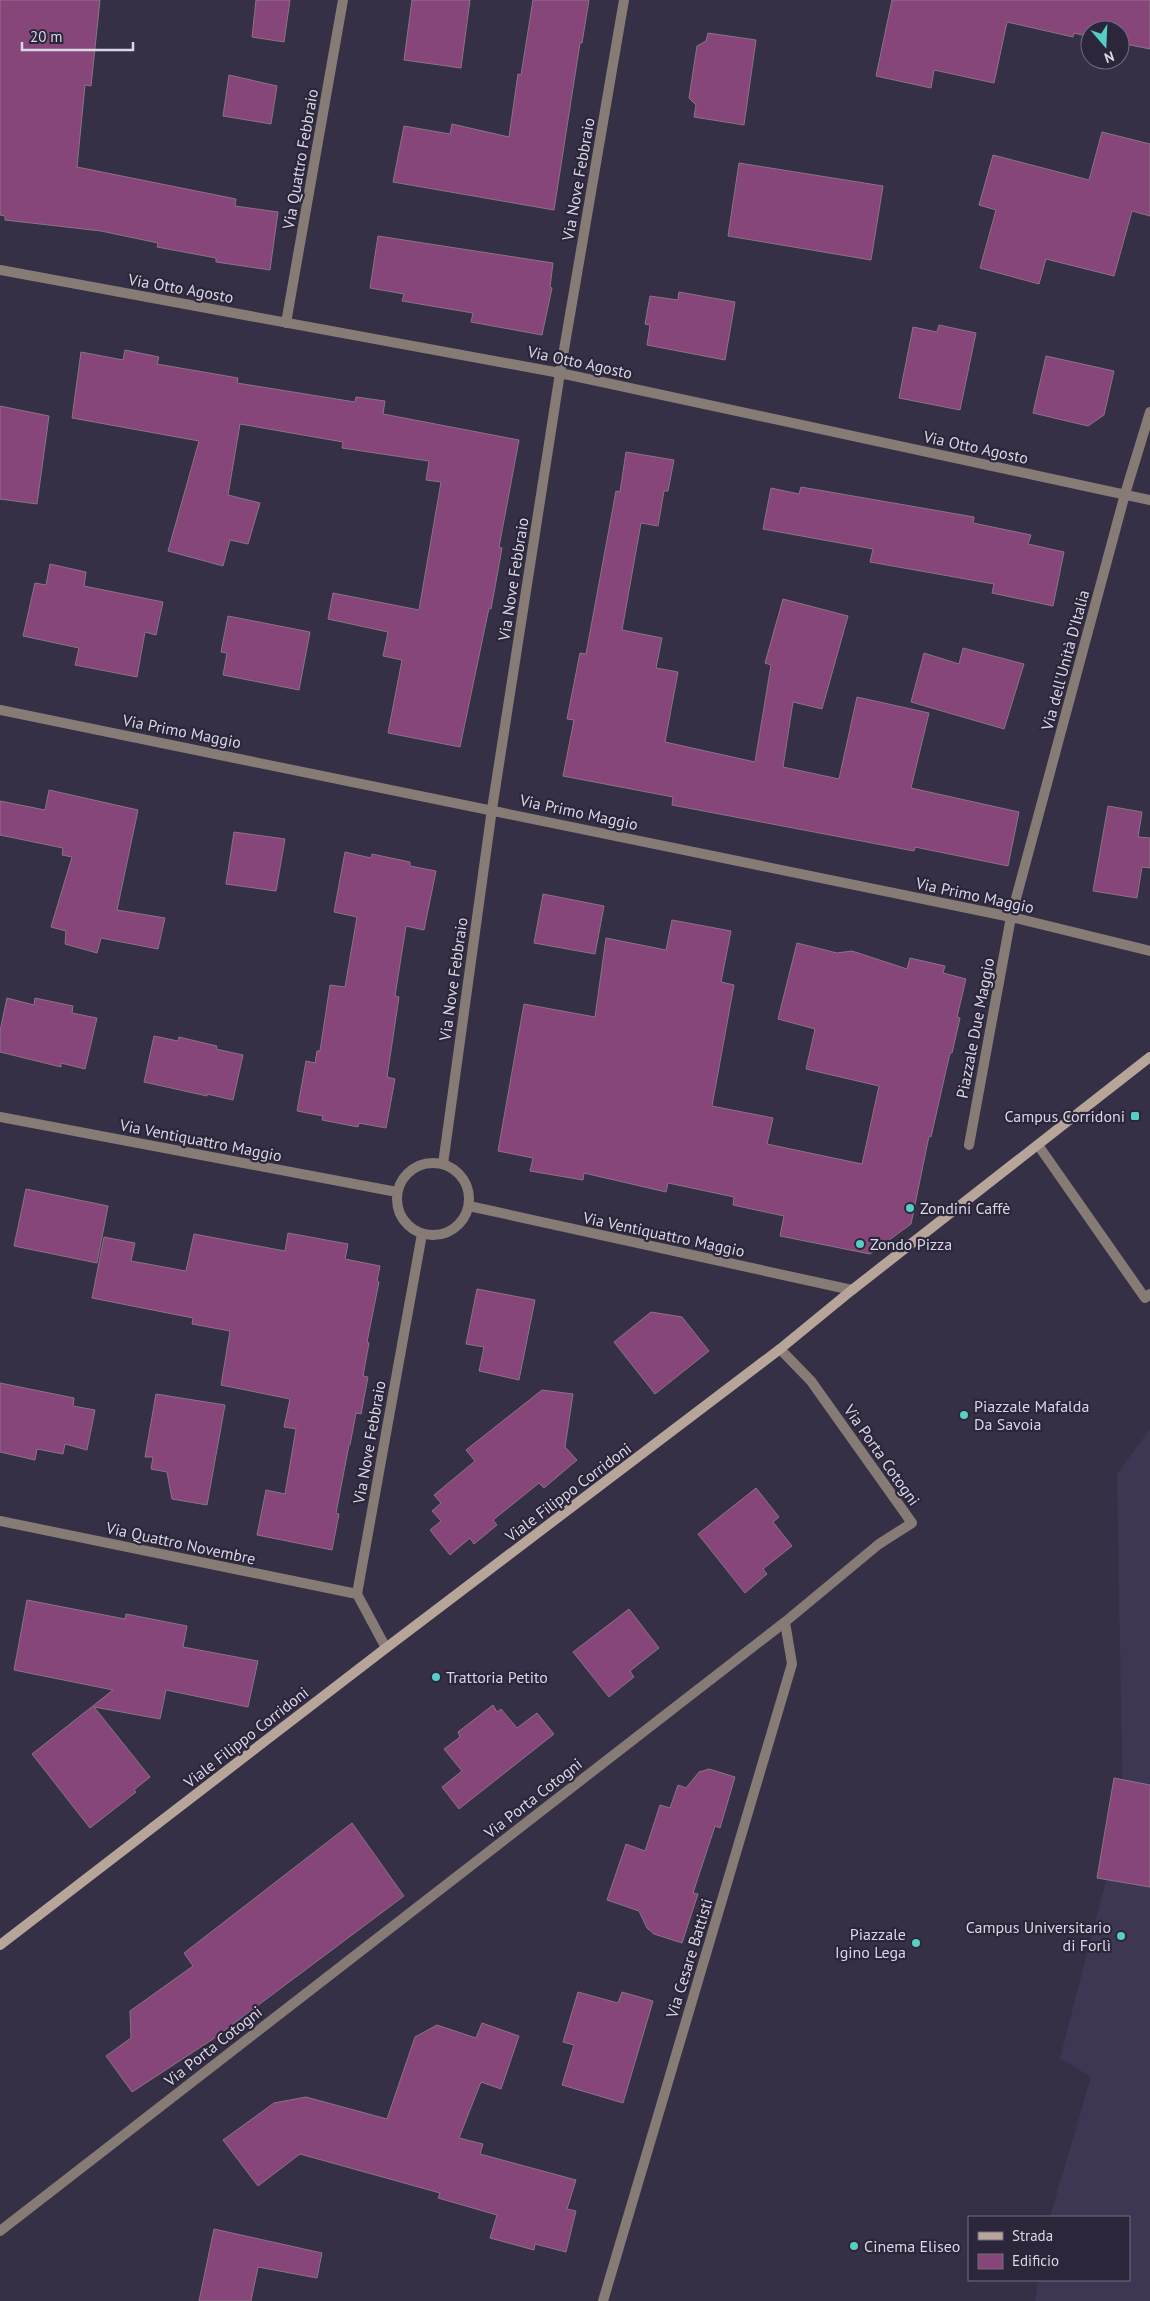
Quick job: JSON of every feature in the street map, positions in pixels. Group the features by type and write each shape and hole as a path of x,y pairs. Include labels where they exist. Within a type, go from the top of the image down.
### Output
{"main road":[{"name":"Viale Filippo Corridoni","path":"0,1945 386,1648 780,1350 852,1290 1150,1057"}],"street":[{"name":"Via Quattro Febbraio","path":"286,322 343,0"},
{"name":"Via Nove Febbraio","path":"443,1164 492,809 560,373 624,0"},
{"name":"Via Otto Agosto","path":"0,270 560,373 1150,500"},
{"name":"Via dell'Unità D'Italia","path":"1011,917 1125,494 1150,412"},
{"name":"Via Primo Maggio","path":"0,710 492,809 1011,917 1150,951"},
{"name":"Piazzale Due Maggio","path":"969,1145 1011,917"},
{"name":"Via Ventiquattro Maggio","path":"0,1117 397,1192"},
{"path":"1038,1145 1145,1298 1150,1294"},
{"path":"431,1162 443,1164 453,1168 467,1185 469,1206 464,1218 456,1227 434,1236 422,1234 412,1229 399,1213 396,1202 397,1192 402,1180 409,1171 419,1165 431,1162"},
{"name":"Via Ventiquattro Maggio","path":"469,1206 852,1290"},
{"name":"Via Nove Febbraio","path":"356,1594 422,1234"},
{"name":"Via Porta Cotogni","path":"0,2231 785,1622 879,1544 912,1523 811,1381 780,1350"},
{"name":"Via Quattro Novembre","path":"0,1520 356,1594"},
{"path":"356,1594 386,1648"},
{"name":"Via Cesare Battisti","path":"603,2301 792,1664 785,1622"}],"shaded area":[{"name":"Campus Universitario di Forlì","path":"1150,1429 1150,2301 1035,2301 1038,2281 1130,2281 1130,2216 1050,2216 1091,2077 1060,2058 1123,1815 1117,1474"}],"building":[{"path":"0,0 100,0 91,86 85,85 77,167 236,199 235,206 278,212 270,270 216,262 216,258 157,247 158,243 101,231 5,220 5,216 0,215"},
{"path":"256,0 290,0 284,42 252,37"},
{"path":"412,0 470,0 461,68 404,60"},
{"path":"533,0 589,0 582,43 580,43 554,210 393,182 404,126 450,134 452,124 509,137 518,74 521,75"},
{"path":"892,0 1150,0 1150,49 1130,45 1130,20 1080,20 1080,34 1074,33 1073,37 1007,22 994,83 934,70 931,88 876,76"},
{"path":"708,33 756,40 744,125 694,117 696,105 689,98 697,46 706,41"},
{"path":"229,75 277,86 271,124 223,116"},
{"path":"1102,132 1150,144 1150,216 1132,211 1114,276 1046,259 1039,284 980,268 996,210 979,205 993,155 1089,180"},
{"path":"739,163 883,186 871,260 728,236"},
{"path":"378,236 553,263 550,287 552,288 542,335 471,322 473,313 402,301 404,294 370,288"},
{"path":"679,292 735,302 725,360 647,345 650,325 645,324 650,296 678,300"},
{"path":"939,325 976,333 960,410 899,398 913,327 937,332"},
{"path":"125,350 159,357 157,364 238,378 237,383 355,402 356,397 385,401 383,414 519,440 499,547 502,548 491,609 489,608 460,747 388,733 402,660 383,656 388,632 328,619 333,593 419,610 441,482 426,480 429,461 342,448 343,442 240,424 228,495 260,503 248,544 230,540 223,566 168,551 199,441 72,418 81,352 123,360"},
{"path":"1046,356 1114,371 1104,415 1088,426 1033,413"},
{"path":"0,406 49,416 37,504 0,499"},
{"path":"626,452 674,460 668,491 664,491 658,526 641,523 622,630 662,638 656,668 678,672 665,742 755,762 771,665 765,663 783,599 848,616 822,709 793,702 783,767 839,779 857,697 929,713 911,788 1019,812 1008,866 915,847 914,851 672,805 673,797 563,776 574,720 567,719 580,653 586,654 616,491 620,492"},
{"path":"801,487 974,517 973,523 1031,535 1028,544 1064,552 1053,606 992,593 994,584 870,562 873,549 763,529 771,488 799,494"},
{"path":"50,564 86,572 84,586 163,602 156,635 145,632 137,677 75,665 79,648 23,636 35,583 46,585"},
{"path":"228,616 310,632 299,690 223,675 227,653 221,652"},
{"path":"963,648 1024,664 1004,729 911,702 924,653 959,664"},
{"path":"49,790 138,810 117,910 165,918 158,949 101,938 97,953 65,944 66,931 51,927 72,857 62,855 63,848 0,835 0,801 45,810"},
{"path":"1108,806 1142,812 1138,837 1150,838 1150,868 1142,867 1137,898 1093,891"},
{"path":"234,832 285,839 276,891 226,884"},
{"path":"345,852 371,858 372,854 410,862 410,866 436,871 424,930 406,926 395,996 399,997 387,1077 395,1079 386,1128 359,1123 358,1127 322,1120 323,1116 297,1111 306,1061 315,1063 317,1051 320,1051 330,985 345,987 357,917 334,912"},
{"path":"543,894 604,906 595,954 534,943"},
{"path":"672,920 731,931 721,982 734,985 712,1106 773,1118 767,1144 862,1164 879,1086 806,1069 815,1029 778,1019 797,943 837,953 852,951 907,969 910,958 945,966 943,973 966,979 957,1017 960,1018 931,1137 929,1136 911,1224 870,1254 780,1236 784,1216 733,1205 734,1197 668,1183 666,1192 584,1173 583,1180 530,1171 533,1158 498,1151 524,1004 595,1017 606,938 666,950"},
{"path":"7,998 34,1005 35,998 73,1006 72,1013 97,1018 85,1069 61,1063 61,1067 0,1052 0,1031"},
{"path":"154,1036 178,1041 179,1037 217,1046 216,1049 243,1055 233,1100 144,1082"},
{"path":"26,1189 108,1206 97,1263 14,1246"},
{"path":"288,1233 348,1244 345,1259 380,1266 363,1376 368,1377 361,1414 356,1413 349,1445 336,1513 339,1514 332,1550 257,1535 266,1490 285,1494 296,1429 284,1427 290,1399 221,1385 230,1331 192,1324 193,1318 92,1298 104,1237 135,1243 131,1261 186,1271 194,1234 285,1251"},
{"path":"477,1289 535,1300 519,1380 479,1371 484,1347 466,1344"},
{"path":"651,1312 682,1317 709,1351 655,1394 614,1342"},
{"path":"0,1383 74,1398 73,1406 95,1410 87,1450 65,1444 63,1454 37,1449 35,1460 0,1452"},
{"path":"542,1390 573,1394 565,1447 577,1460 544,1488 539,1483 493,1520 497,1525 474,1544 470,1538 450,1555 430,1530 441,1521 432,1511 441,1503 434,1495 475,1461 466,1450"},
{"path":"156,1394 225,1405 207,1505 172,1499 167,1472 151,1469 153,1457 145,1457"},
{"path":"756,1488 779,1517 773,1522 792,1546 763,1569 767,1574 745,1593 698,1534"},
{"path":"27,1600 125,1619 126,1614 187,1626 183,1647 258,1661 248,1707 166,1690 160,1719 94,1707 150,1777 134,1790 136,1792 90,1828 32,1754 113,1690 14,1670"},
{"path":"629,1609 659,1648 630,1671 634,1677 609,1697 573,1652"},
{"path":"493,1705 497,1712 501,1709 517,1728 537,1713 554,1734 459,1809 442,1787 462,1771 444,1749 460,1737 458,1732"},
{"path":"709,1769 735,1777 720,1828 715,1826 693,1893 698,1894 682,1943 654,1934 647,1928 639,1911 607,1900 626,1844 645,1851 660,1805 670,1808 678,1785 686,1788 699,1772"},
{"path":"1114,1778 1150,1785 1150,1887 1097,1878"},
{"path":"352,1823 404,1896 213,2039 132,2092 106,2056 131,2038 130,2011 193,1966 184,1953"},
{"path":"578,1992 618,2003 622,1992 653,2001 623,2103 562,2085 574,2045 563,2042"},
{"path":"482,2023 519,2036 501,2089 481,2082 459,2138 483,2144 480,2154 576,2180 567,2209 576,2211 566,2252 535,2244 534,2250 490,2238 497,2215 438,2198 440,2193 300,2154 258,2186 223,2140 274,2103 306,2097 387,2119 415,2037 437,2025 476,2038"},
{"path":"214,2229 322,2253 317,2278 258,2267 251,2301 199,2301"}],"place":[{"name":"Campus Corridoni","path":"1135,1116"},
{"name":"Zondini Caffè","path":"910,1208"},
{"name":"Zondo Pizza","path":"860,1244"},
{"name":"Piazzale Mafalda Da Savoia","path":"964,1415"},
{"name":"Trattoria Petito","path":"436,1677"},
{"name":"Campus Universitario di Forlì","path":"1121,1936"},
{"name":"Piazzale Igino Lega","path":"916,1943"},
{"name":"Cinema Eliseo","path":"854,2246"}]}
